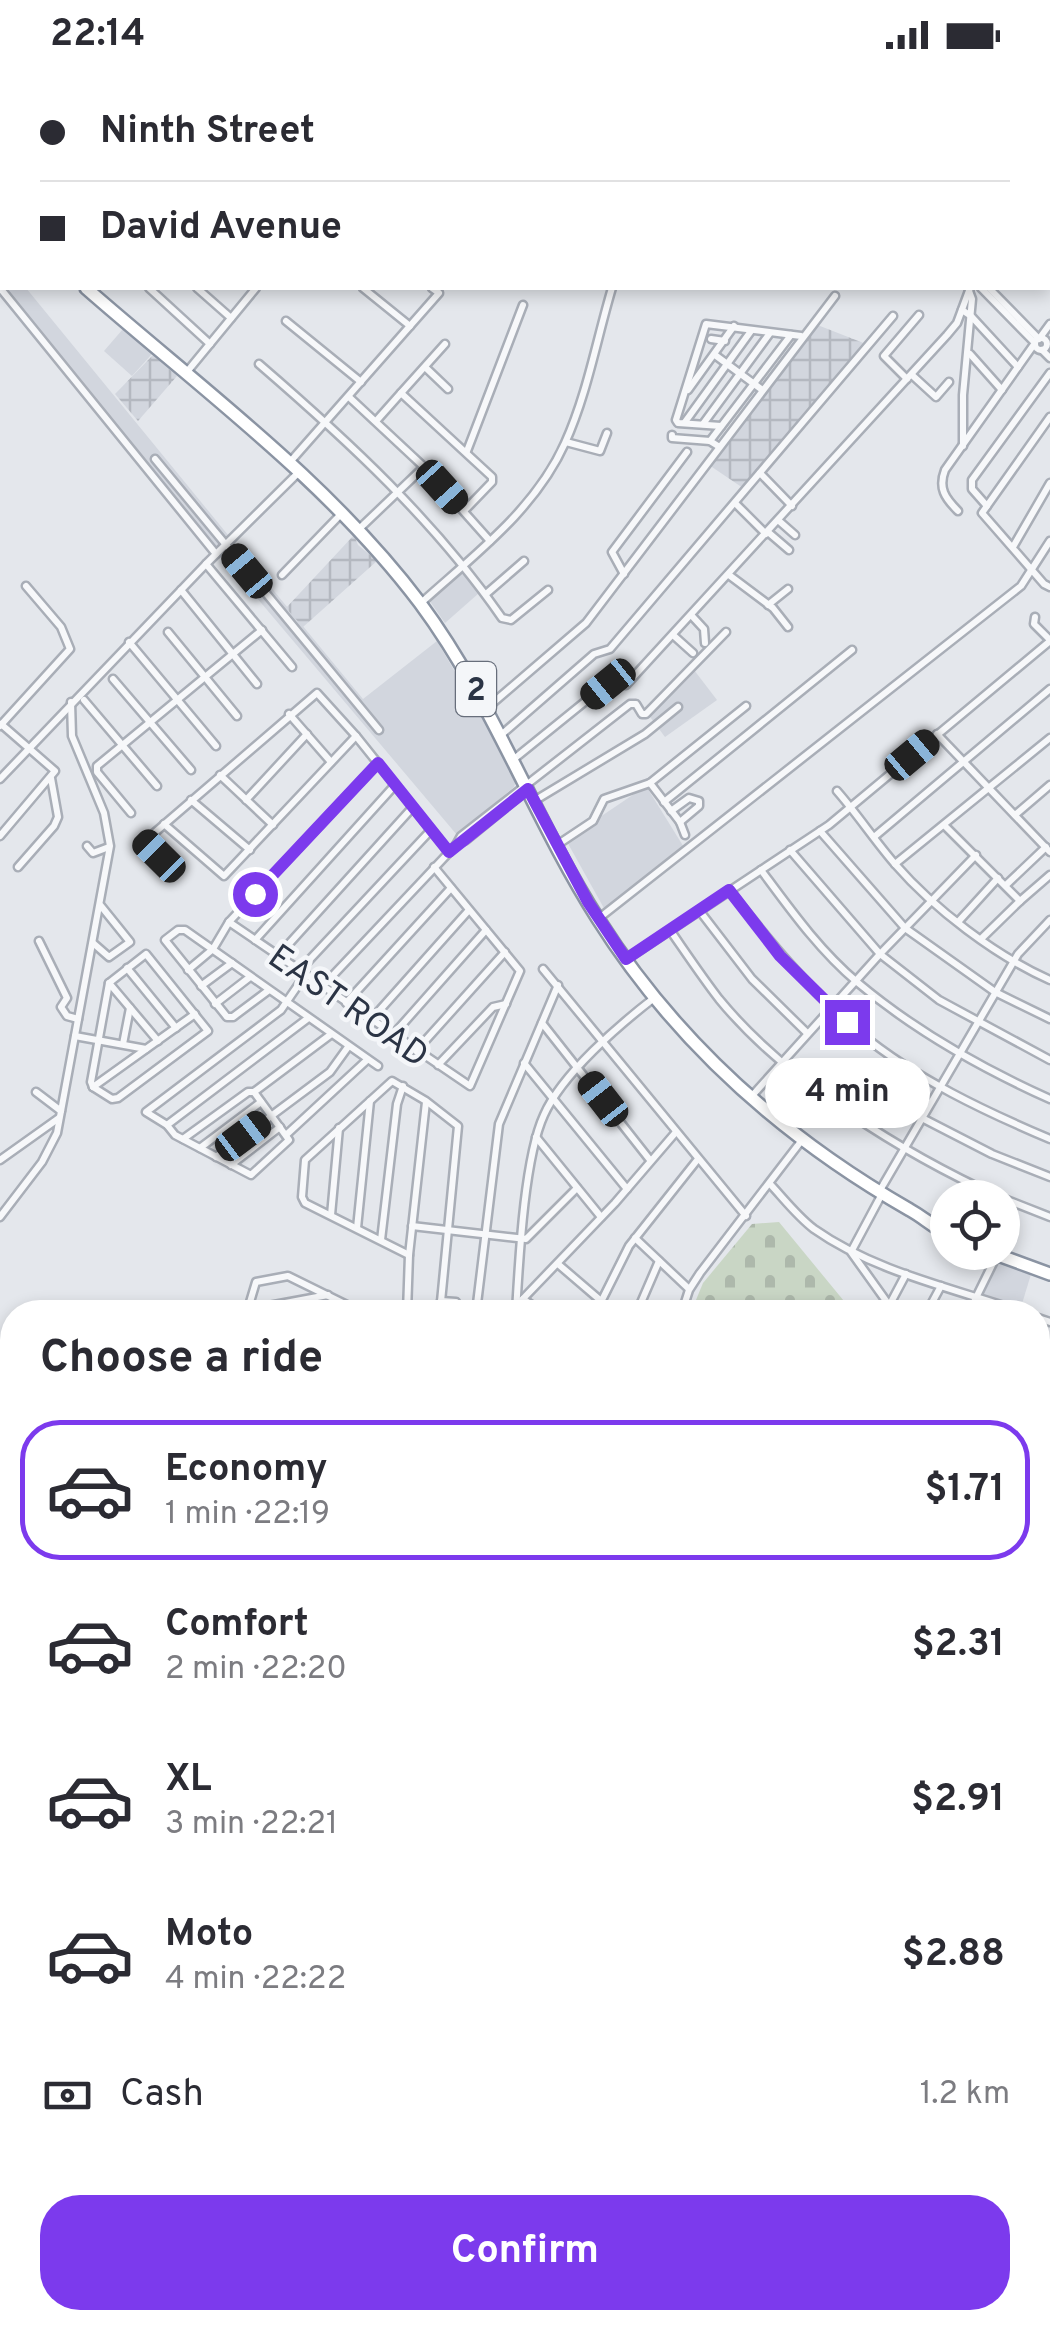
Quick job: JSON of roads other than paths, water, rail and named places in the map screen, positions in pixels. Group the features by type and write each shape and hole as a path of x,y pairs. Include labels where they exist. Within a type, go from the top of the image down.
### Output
{"highway":[{"name":"2","path":"91,290 294,467 358,530 420,604 449,643 486,708 598,919 654,997 704,1054 802,1140 930,1221"},
{"path":"1020,1261 1050,1271"}],"street":[{"path":"2,290 216,554"},
{"path":"151,290 210,344"},
{"path":"199,290 231,318"},
{"path":"186,374 250,290"},
{"path":"366,290 410,326"},
{"path":"0,779 225,544 294,467 326,422 438,290"},
{"path":"420,604 490,542 531,498 566,442 611,290"},
{"path":"514,759 608,684 626,685 948,335 969,290"},
{"path":"964,447 963,395 970,354 972,300 969,290"},
{"path":"987,290 1037,341"},
{"path":"486,708 584,626 835,296"},
{"path":"467,451 523,305"},
{"path":"962,310 1018,367"},
{"path":"919,315 884,356 936,397 949,382"},
{"path":"501,735 594,654 610,649 893,316"},
{"path":"286,321 361,382"},
{"path":"721,426 676,420 706,324 802,336"},
{"path":"958,511 941,485 945,470 1050,324"},
{"path":"684,394 734,326"},
{"path":"684,422 752,330"},
{"path":"703,424 771,332"},
{"path":"710,441 791,335"},
{"path":"711,339 725,340"},
{"path":"1037,341 1036,349 1046,349 1050,358"},
{"path":"377,420 445,344"},
{"path":"970,354 1002,390"},
{"path":"715,355 762,389"},
{"path":"258,364 326,422 398,493 506,620 548,590"},
{"path":"424,367 448,389"},
{"path":"987,506 972,488 972,480 1050,373"},
{"path":"401,393 492,477 492,482 464,511"},
{"path":"349,397 424,468 490,542"},
{"path":"1050,418 983,516 1050,587"},
{"path":"566,442 600,450 607,434"},
{"path":"672,435 710,441 718,446"},
{"path":"626,571 613,555 614,548 687,452"},
{"path":"155,458 379,730"},
{"path":"358,530 424,468"},
{"path":"760,473 792,506"},
{"path":"1013,547 1050,483"},
{"path":"734,503 789,550"},
{"path":"282,575 342,513"},
{"path":"778,520 795,535"},
{"path":"598,919 1021,586 1047,553 1050,541"},
{"path":"486,594 524,561"},
{"path":"206,564 292,667"},
{"path":"728,575 768,604 788,627"},
{"path":"0,836 55,772 1,725 70,649 61,626 26,586"},
{"path":"768,604 788,589"},
{"path":"181,590 257,684"},
{"path":"692,616 704,629 705,643"},
{"path":"626,959 820,831 1050,641 1034,624 1035,617"},
{"path":"131,813 96,769 262,630"},
{"path":"168,632 237,716"},
{"path":"322,987 456,845 630,704 636,704 646,714 726,632"},
{"path":"673,635 693,653"},
{"path":"130,642 216,746"},
{"path":"664,802 852,650"},
{"path":"112,680 191,770"},
{"path":"874,837 1050,689"},
{"path":"174,870 141,844 317,693 449,852"},
{"path":"84,700 157,786"},
{"path":"0,1217 50,1148 60,1114 110,846 104,813 72,736 71,702"},
{"path":"557,845 593,821 604,798 650,783 746,706"},
{"path":"534,801 645,734 678,707"},
{"path":"290,714 331,762"},
{"path":"246,800 306,734"},
{"path":"938,734 1048,850 1006,885"},
{"path":"164,824 224,876 356,736"},
{"path":"896,864 1050,738"},
{"path":"188,970 213,950 229,922 378,763"},
{"path":"18,868 58,817 51,776"},
{"path":"220,776 273,825"},
{"path":"650,783 685,834"},
{"path":"1016,815 1050,785"},
{"path":"255,940 396,786"},
{"path":"837,791 931,902 1014,960 1050,980"},
{"path":"671,811 689,798 698,801 699,806 680,822"},
{"path":"191,800 250,850"},
{"path":"278,956 413,807"},
{"path":"944,825 1020,901"},
{"path":"254,1092 283,1131 287,1143 251,1175 183,1139 147,1114 147,1108 286,1003 302,973 431,830"},
{"path":"820,831 905,928 995,992 1050,1020"},
{"path":"1039,840 1050,831"},
{"path":"87,846 94,853 110,846"},
{"path":"790,850 880,954 939,1000 1050,1060"},
{"path":"750,1098 976,855"},
{"path":"434,867 520,971 507,1003 493,1007 438,1066"},
{"path":"761,870 802,925 855,981 959,1054 1050,1099"},
{"path":"982,938 1050,875"},
{"path":"958,922 998,878"},
{"path":"346,1003 451,888"},
{"path":"729,890 780,956 863,1036 940,1087 1050,1139"},
{"path":"93,943 109,956 130,942 100,905"},
{"path":"371,1020 469,910"},
{"path":"699,910 752,980 808,1033"},
{"path":"884,1300 852,1250 904,1148 1014,960 1050,920"},
{"name":"EAST ROAD","path":"229,922 470,1086 507,1003"},
{"path":"1042,926 1050,935"},
{"path":"269,990 230,1018 166,943 168,938 181,929 232,963 269,990 307,1019 330,1035 378,1066"},
{"path":"393,1035 486,930"},
{"path":"670,930 719,999 782,1061 834,1102 904,1148 967,1180"},
{"path":"38,941 67,998 60,1007 67,1016 78,1019"},
{"path":"416,1050 505,952"},
{"path":"146,954 207,1028 206,1033 112,1099 91,1082 108,983 128,968 146,954"},
{"path":"201,986 232,963"},
{"path":"128,968 176,1028"},
{"path":"544,969 746,1216"},
{"path":"215,1004 250,976"},
{"path":"108,983 158,1041"},
{"path":"477,1300 499,1124 558,985"},
{"path":"517,1300 536,1136 553,1096 605,1040 654,997"},
{"path":"122,1044 130,1008"},
{"path":"93,1087 195,1014"},
{"path":"167,1125 307,1019"},
{"path":"542,1023 650,1160"},
{"path":"183,1139 330,1035"},
{"path":"75,1036 147,1050"},
{"path":"216,1156 330,1072 348,1046"},
{"path":"232,1165 283,1131 368,1060"},
{"path":"524,1063 627,1189"},
{"path":"409,1255 305,1203 302,1197 302,1166 392,1082 426,1101 458,1126 440,1300"},
{"path":"381,1240 396,1104 403,1086"},
{"path":"36,1092 60,1114"},
{"path":"357,1228 370,1101"},
{"path":"407,1300 426,1101"},
{"path":"200,1148 261,1102"},
{"path":"0,1160 60,1114"},
{"path":"922,1118 1050,1178"},
{"path":"332,1215 339,1128"},
{"path":"524,1299 676,1132"},
{"path":"536,1136 601,1217"},
{"path":"686,1300 689,1290 802,1140"},
{"path":"558,1264 600,1300 636,1238 698,1159"},
{"path":"771,1184 811,1227 852,1250 906,1274 987,1300"},
{"path":"412,1226 522,1239 532,1234 577,1188"},
{"path":"1020,1205 1050,1217"},
{"path":"636,1238 689,1290"},
{"path":"643,1300 659,1261"},
{"path":"976,1300 989,1270"},
{"path":"895,1300 906,1274"},
{"path":"250,1300 256,1282 288,1276 338,1300"},
{"path":"933,1300 941,1286"},
{"path":"303,1300 328,1295"}]}
